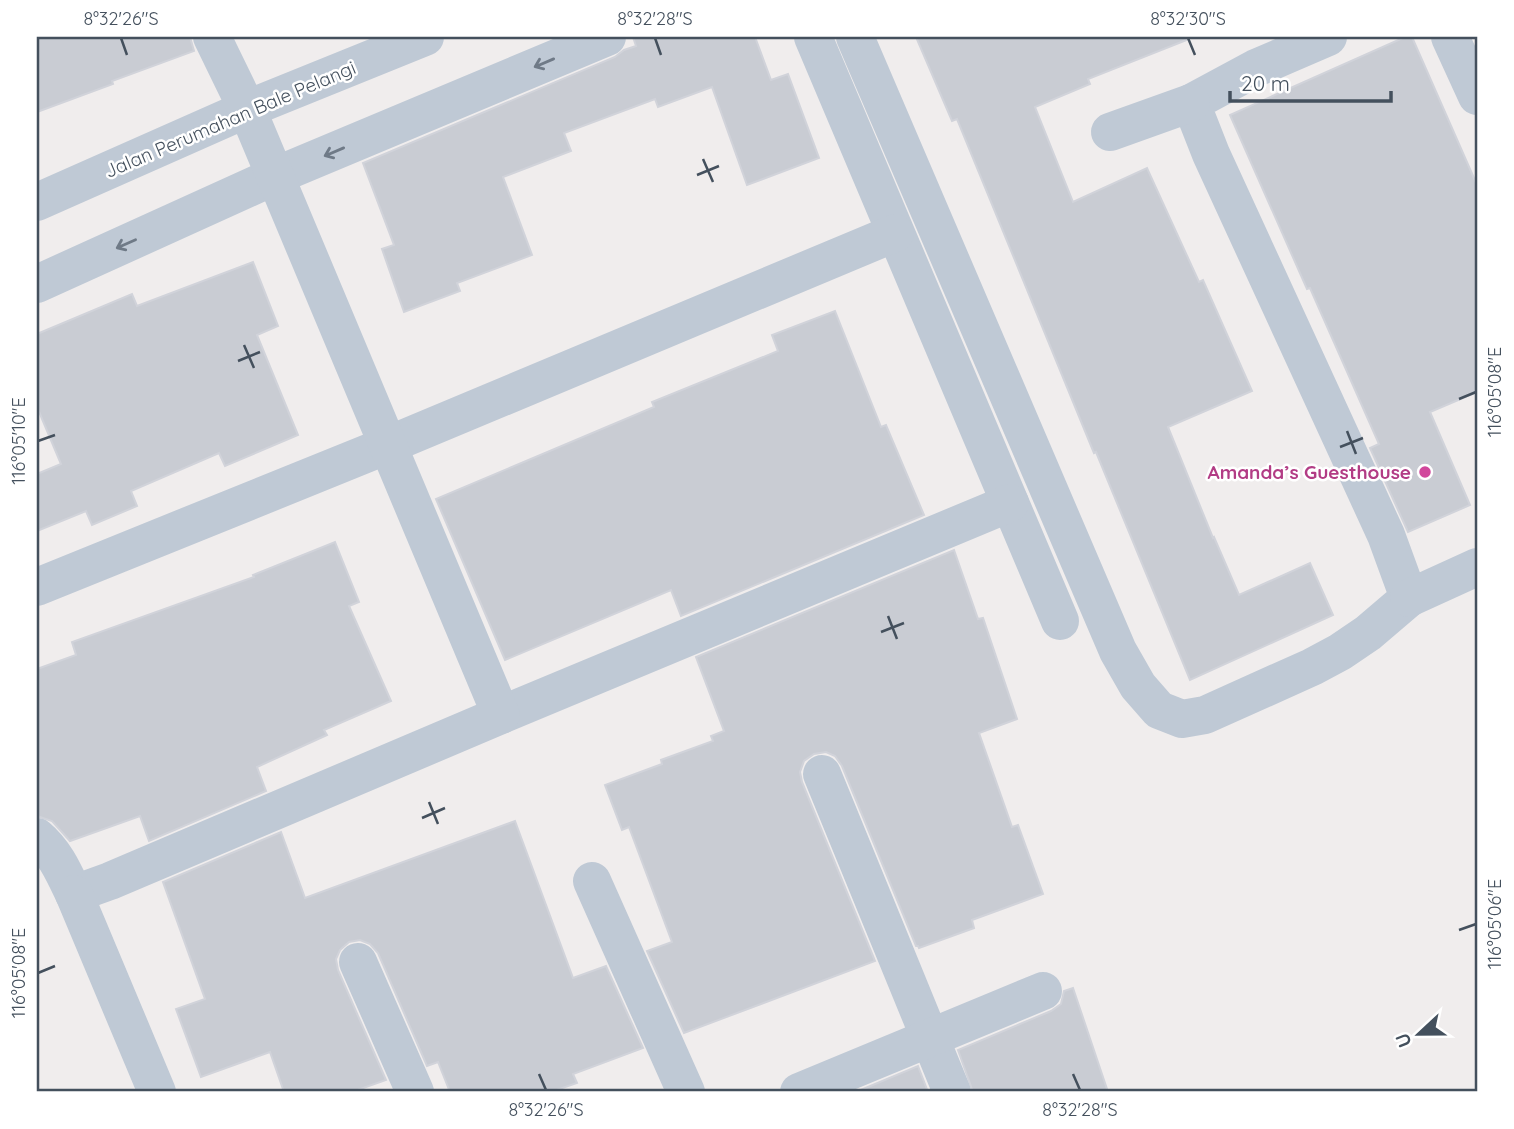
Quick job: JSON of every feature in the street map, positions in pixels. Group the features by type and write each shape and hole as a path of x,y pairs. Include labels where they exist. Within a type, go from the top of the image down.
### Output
{"street":[{"path":"212,37 247,109 501,715"},
{"name":"Jalan Perumahan Bale Pelangi","path":"37,202 247,109 425,37"},
{"path":"37,284 275,177 607,37"},
{"path":"813,37 1060,621"},
{"path":"855,37 1118,651 1138,686 1159,710 1182,719 1205,715 1340,652 1368,633 1409,598 1477,567"},
{"path":"1110,132 1191,103 1255,68 1328,37"},
{"path":"1450,37 1477,96"},
{"path":"1191,103 1211,154 1380,523 1409,598"},
{"path":"37,587 388,445 895,233"},
{"path":"74,894 1010,503"},
{"path":"822,774 952,1092"},
{"path":"37,837 60,865 74,894 156,1092"},
{"path":"592,881 685,1092"},
{"path":"358,962 415,1092"},
{"path":"799,1092 1043,991"}],"building":[{"path":"37,37 190,37 194,51 37,112"},
{"path":"633,37 755,37 771,80 788,74 819,158 747,185 712,87 658,107 655,99 564,133 571,151 503,177 532,255 457,283 460,291 404,312 382,249 394,245 363,163 615,57 636,46"},
{"path":"916,37 1189,37 1088,79 1090,84 1035,107 1073,202 1147,168 1199,282 1203,280 1252,391 1168,427 1239,595 1310,563 1333,615 1190,680 957,119 952,121"},
{"path":"1405,37 1412,37 1477,185 1477,392 1430,412 1470,505 1408,532 1370,448 1379,444 1230,115"},
{"path":"253,262 278,326 257,335 298,435 225,466 219,453 131,491 137,506 92,525 86,511 37,531 37,474 61,464 37,407 37,334 132,294 137,306"},
{"path":"835,311 881,427 886,425 924,515 681,616 671,590 505,660 436,499 654,407 652,402 778,351 772,335"},
{"path":"335,542 359,602 349,606 391,701 324,730 327,735 257,767 266,791 149,841 140,816 70,841 52,821 37,816 37,669 76,655 72,642 254,577 253,575"},
{"path":"954,550 978,619 983,618 1017,719 979,733 1012,827 1018,825 1043,894 972,920 974,928 919,948 842,766 835,756 826,752 814,754 804,761 800,772 802,782 875,961 684,1033 647,951 672,942 629,827 622,830 605,785 713,741 711,736 724,731 696,657"},
{"path":"515,821 573,978 606,966 643,1048 573,1074 577,1083 551,1092 450,1092 438,1062 427,1066 378,953 370,944 360,940 349,942 340,950 336,959 338,970 386,1080 352,1092 284,1092 270,1052 201,1077 176,1009 205,999 163,882 281,832 305,898"},
{"path":"1073,988 1108,1092 973,1092 958,1050 1051,1011 1061,1004 1064,991"},
{"path":"918,1066 928,1092 856,1092"}],"place":[{"name":"Amanda’s Guesthouse","path":"1425,472"}]}
